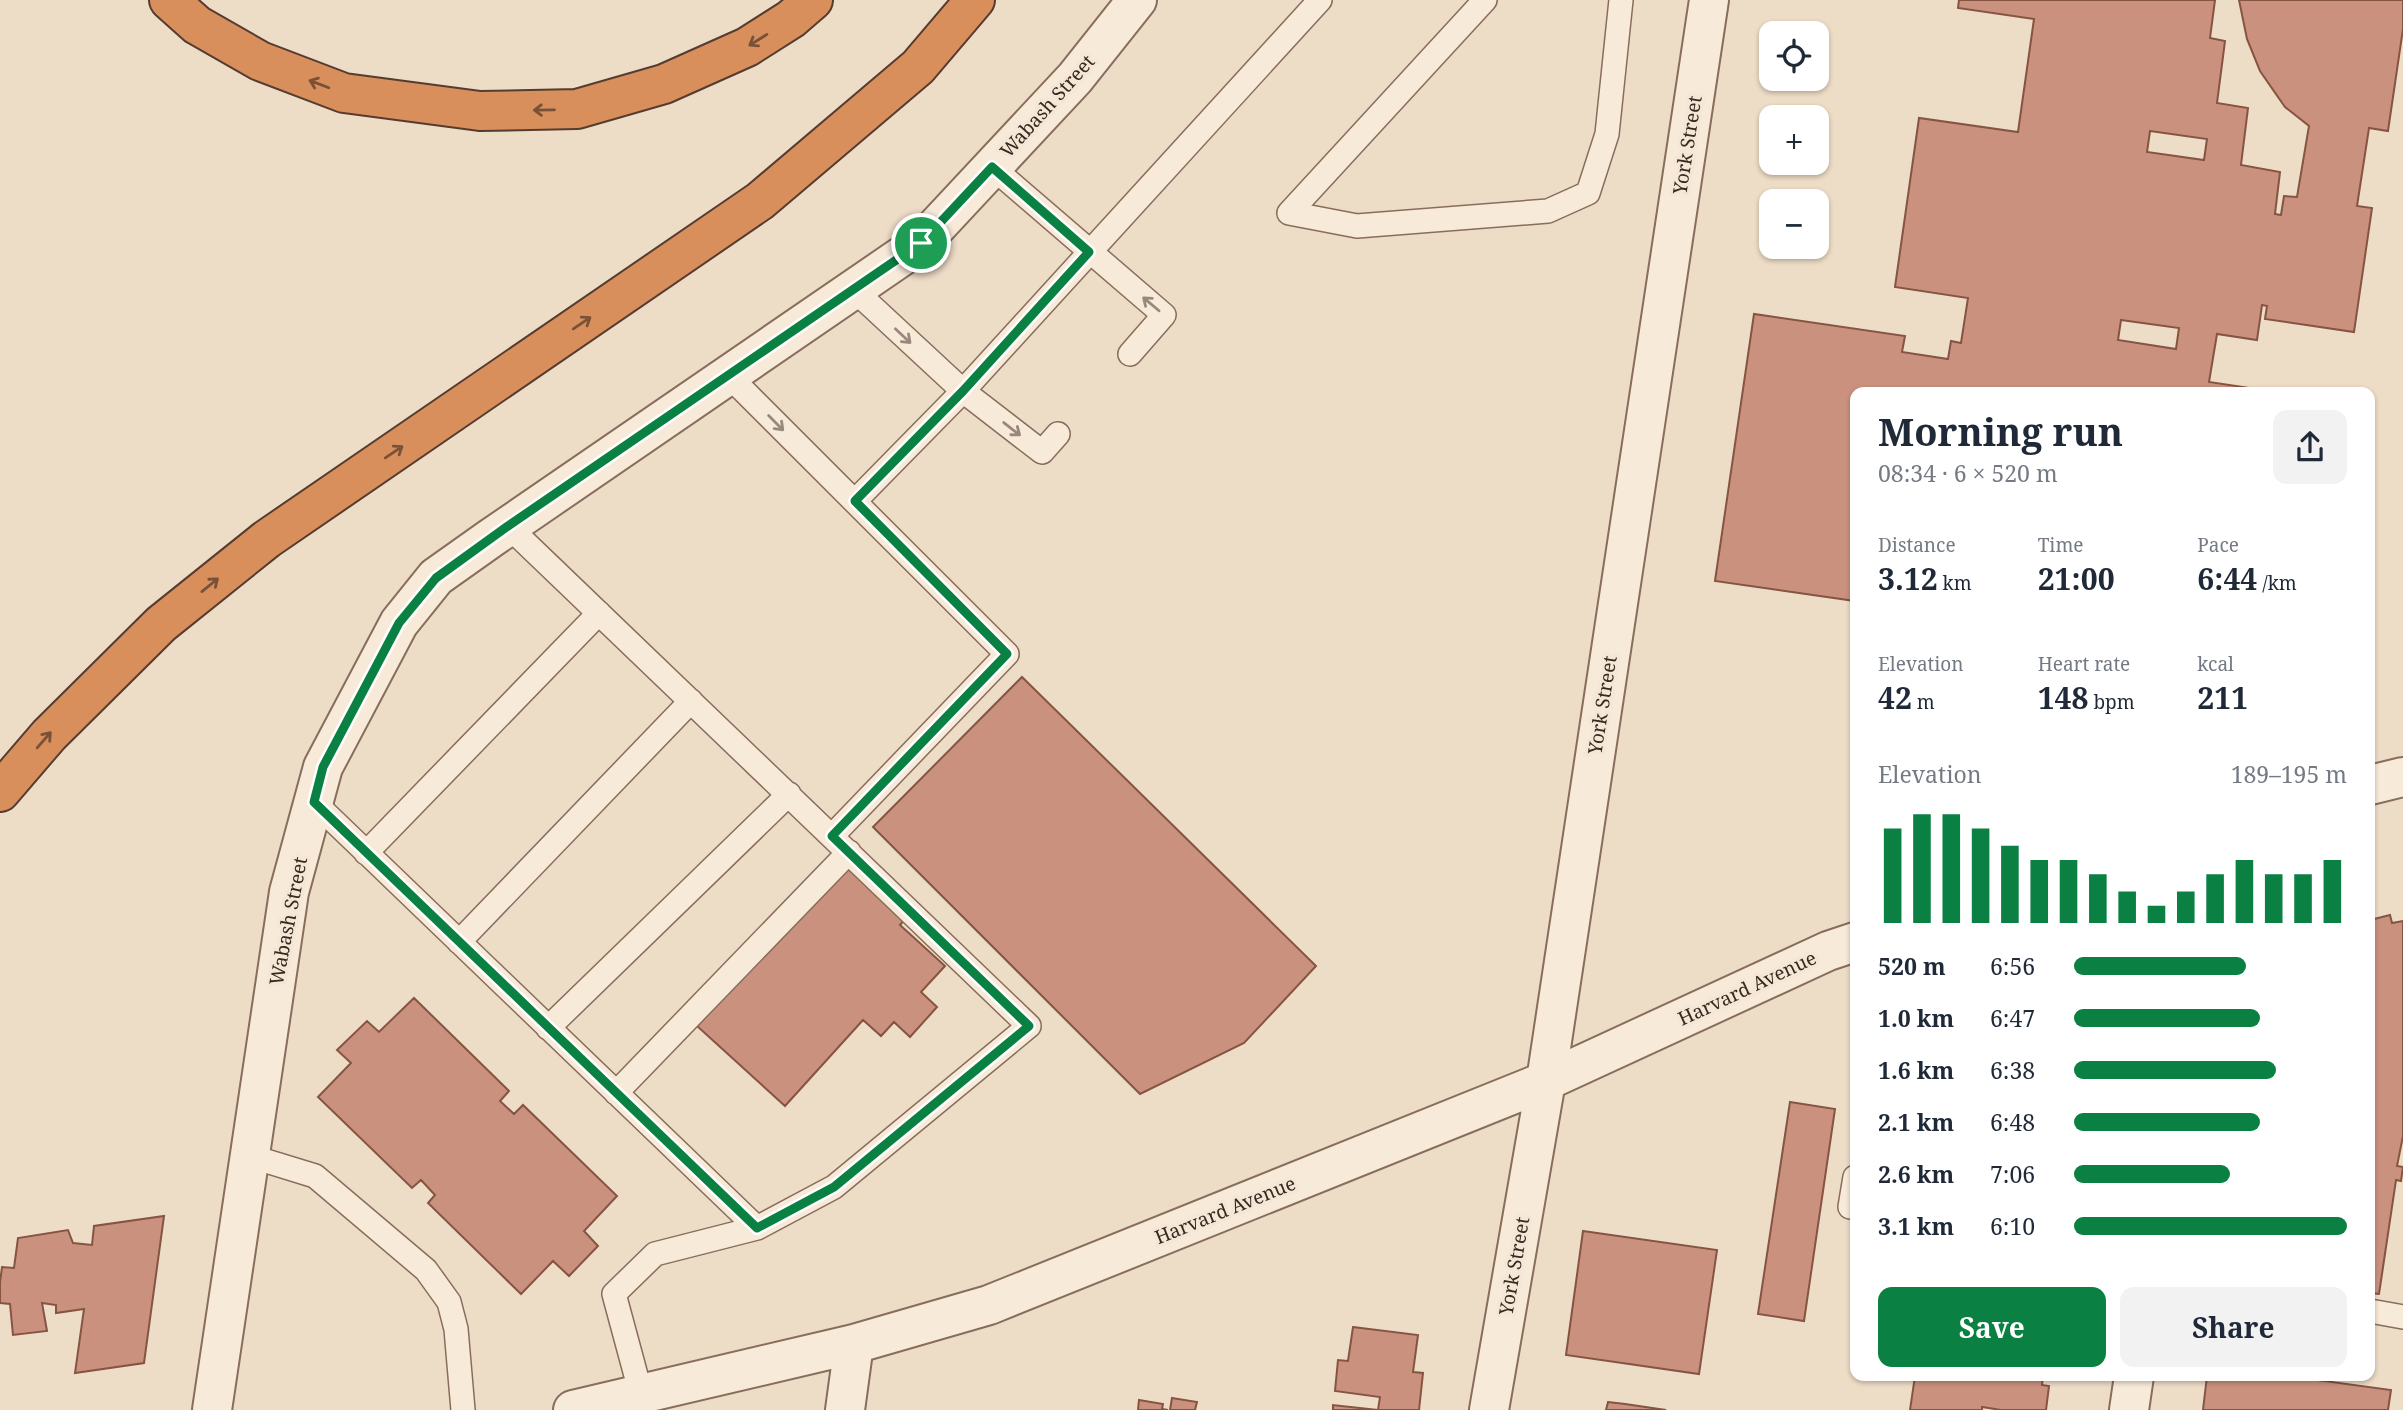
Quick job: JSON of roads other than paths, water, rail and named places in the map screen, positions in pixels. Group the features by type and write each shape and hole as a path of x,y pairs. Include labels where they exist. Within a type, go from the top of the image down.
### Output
{"highway":[{"path":"169,0 197,25 260,61 344,93 480,111 577,109 664,84 747,47 790,19 813,0"},
{"path":"0,792 49,735 171,616 267,539 760,201 918,67 975,0"}],"street":[{"name":"Wabash Street","path":"212,1410 289,892 323,767 399,623 436,578 921,243 1075,78 1137,0"},
{"name":"York Street","path":"1489,1410 1545,1081 1709,0"},
{"path":"2375,784 2403,777"},
{"name":"Harvard Avenue","path":"573,1410 657,1398 989,1305 1545,1081 1828,951 1850,944"},
{"path":"845,1410 854,1344"},
{"path":"2129,1410 2133,1381"}],"lane":[{"path":"855,501 963,391 1320,0"},
{"path":"1485,0 1289,213 1357,226 1548,211 1588,193 1607,134 1621,0"},
{"path":"992,167 1164,316 1130,354"},
{"path":"853,289 963,391 1042,452 1058,434"},
{"path":"728,375 1007,654 832,836"},
{"path":"508,526 1029,1026 834,1187 757,1228 655,1254 614,1294 657,1398"},
{"path":"366,853 599,613"},
{"path":"459,942 691,701"},
{"path":"548,1028 789,794"},
{"path":"314,802 757,1228"},
{"path":"616,1093 849,852"},
{"path":"250,1156 314,1176 426,1270 449,1303 456,1329 463,1410"},
{"path":"2375,1312 2403,1317"}]}
